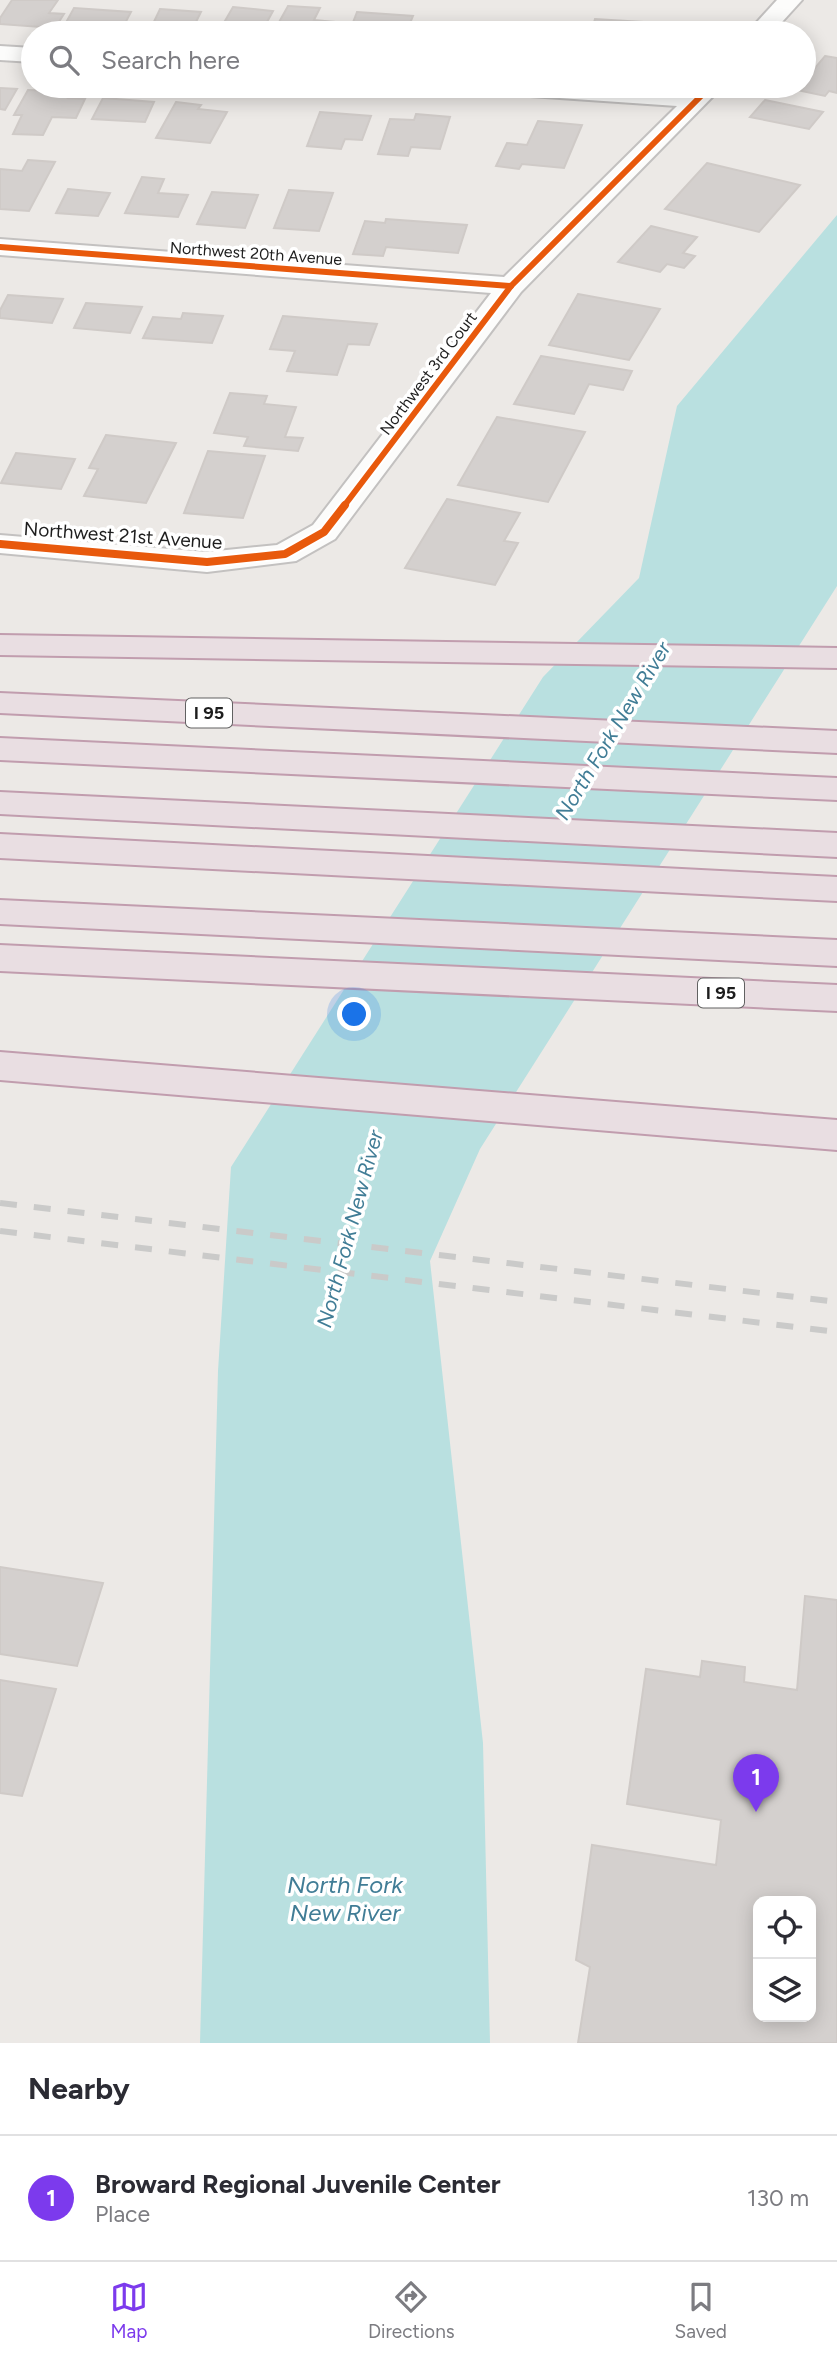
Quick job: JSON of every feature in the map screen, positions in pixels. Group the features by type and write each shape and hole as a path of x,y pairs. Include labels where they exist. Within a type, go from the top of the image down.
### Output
{"highway":[{"path":"0,645 837,659"},
{"name":"I 95","path":"0,703 837,742"},
{"path":"0,749 837,789"},
{"path":"0,803 837,845"},
{"path":"0,846 837,889"},
{"path":"0,912 837,953"},
{"name":"I 95","path":"0,958 837,998"},
{"path":"0,1066 837,1135"}],"street":[{"path":"770,21 790,0"},
{"path":"0,53 21,54"},
{"name":"Northwest 3rd Court","path":"285,554 324,532 511,286 699,98"},
{"name":"Northwest 20th Avenue","path":"0,247 511,286"},
{"name":"Northwest 21st Avenue","path":"0,544 207,562 285,554"}],"water":[{"name":"North Fork New River","path":"837,215 837,586 480,1149 430,1261 483,1743 490,2043 200,2043 218,1371 231,1167 543,677 639,578 677,406"}],"building":[{"path":"12,0 58,0 49,13 64,14 60,21 21,21 21,26 0,24 0,18"},
{"path":"288,6 320,8 314,20 326,21 280,21"},
{"path":"233,7 273,11 268,21 225,21"},
{"path":"74,8 131,12 126,21 67,21"},
{"path":"160,9 201,12 196,21 154,21"},
{"path":"357,12 413,16 411,21 354,21"},
{"path":"595,19 627,21 594,21"},
{"path":"825,56 837,58 837,93 829,91 825,96 816,94 816,67"},
{"path":"0,88 17,89 5,110 0,109"},
{"path":"24,98 85,99 76,118 52,117 43,135 13,134 22,115 14,115"},
{"path":"103,98 154,102 145,122 92,119"},
{"path":"765,100 823,112 809,129 750,117"},
{"path":"176,102 201,105 198,109 227,112 210,143 156,138"},
{"path":"320,112 371,116 362,140 345,139 341,149 307,146"},
{"path":"416,114 450,117 440,149 411,147 408,156 378,154 390,119 414,120"},
{"path":"538,121 582,125 564,168 522,164 519,169 496,166 507,143 527,145"},
{"path":"28,160 55,162 29,211 0,209 0,169 22,171"},
{"path":"707,163 800,185 759,232 665,209"},
{"path":"142,177 164,179 158,193 188,195 178,217 125,213"},
{"path":"68,189 110,193 98,216 56,213"},
{"path":"289,190 333,193 319,231 274,228"},
{"path":"212,192 258,195 245,228 197,224"},
{"path":"386,219 467,225 458,253 386,247 383,256 353,254 365,221 385,223"},
{"path":"651,226 697,237 683,253 695,256 684,268 667,264 660,272 618,262"},
{"path":"578,294 660,309 629,360 549,345"},
{"path":"8,295 63,299 52,323 0,318 0,310"},
{"path":"86,303 142,307 130,333 74,328"},
{"path":"183,313 223,316 212,343 143,338 153,317 181,319"},
{"path":"283,316 377,324 369,345 348,344 337,375 287,371 295,351 270,349"},
{"path":"541,356 632,371 623,390 589,384 574,414 514,404"},
{"path":"230,393 267,396 264,404 296,407 285,437 303,438 298,451 244,446 248,437 214,433"},
{"path":"497,417 585,432 548,502 458,485"},
{"path":"106,435 176,443 146,503 84,496 98,469 89,468"},
{"path":"208,451 265,456 243,518 184,513"},
{"path":"16,453 75,459 61,489 1,483"},
{"path":"447,499 520,513 504,541 518,543 495,585 405,568"},
{"path":"0,1567 103,1583 77,1666 0,1654"},
{"path":"805,1596 837,1600 837,2043 578,2043 590,1967 576,1960 592,1845 716,1865 721,1820 627,1804 646,1669 700,1677 702,1661 745,1667 744,1682 797,1690"},
{"path":"0,1680 56,1689 22,1796 0,1793"}],"railway":[{"path":"0,1203 837,1302"},
{"path":"0,1231 837,1332"}],"cycle path":[{"path":"0,544 207,562 285,554 324,532 511,286 699,98"},
{"path":"0,247 511,286"}],"place":[{"name":"Broward Regional Juvenile Center","path":"756,1812"}]}
